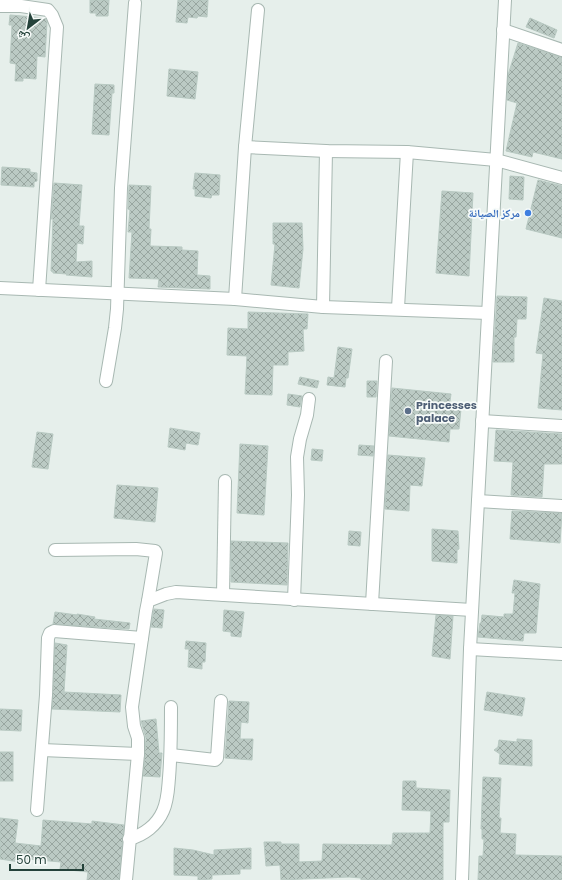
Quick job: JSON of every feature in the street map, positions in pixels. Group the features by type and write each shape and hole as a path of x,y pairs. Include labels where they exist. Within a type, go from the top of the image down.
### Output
{"street":[{"path":"462,880 470,649 505,0"},
{"path":"106,382 116,328 122,188 135,3"},
{"path":"0,6 21,6 48,10 57,27 39,290"},
{"path":"235,299 244,147 258,10"},
{"path":"503,30 562,50"},
{"path":"244,147 407,152 496,160 562,178"},
{"path":"323,307 326,150"},
{"path":"398,308 407,152"},
{"path":"0,288 235,299 323,307 398,308 488,313"},
{"path":"372,604 386,361"},
{"path":"294,600 298,494 296,457 307,415 309,399"},
{"path":"482,421 562,426"},
{"path":"223,595 225,481"},
{"path":"478,501 562,506"},
{"path":"55,550 136,549 155,550 156,553 132,707 138,738 138,754 126,880"},
{"path":"148,601 176,592 472,610"},
{"path":"37,810 48,638 50,634 54,631 142,638"},
{"path":"470,649 562,654"},
{"path":"171,756 215,760 217,758 221,701"},
{"path":"129,839 149,830 164,811 168,795 171,756 171,707"},
{"path":"42,750 138,754"}],"building":[{"path":"90,0 109,0 108,16 96,16 96,13 90,13"},
{"path":"178,0 208,0 207,17 188,17 187,23 176,22"},
{"path":"10,15 45,18 47,22 45,57 37,56 36,79 23,78 23,81 15,81 16,64 10,63 12,25 9,25"},
{"path":"530,18 557,30 554,38 526,27"},
{"path":"518,43 562,57 562,159 533,152 532,157 506,151 517,103 507,100 508,75"},
{"path":"169,69 198,72 195,99 167,96"},
{"path":"95,84 114,85 109,135 92,134"},
{"path":"2,167 30,169 30,172 37,173 37,181 34,182 34,187 1,185"},
{"path":"195,173 220,175 219,195 212,195 211,198 195,196 195,189 193,189"},
{"path":"510,176 524,177 523,200 509,199"},
{"path":"538,180 562,186 562,238 526,229"},
{"path":"54,183 82,185 79,226 84,226 83,244 77,243 76,262 92,261 92,277 66,275 67,274 53,273 51,271 53,219 51,219"},
{"path":"129,185 151,186 149,229 151,229 150,246 182,247 182,250 198,251 197,275 210,276 210,289 158,287 159,279 129,278 132,232 128,232 130,210 128,209"},
{"path":"442,191 473,193 469,276 436,273"},
{"path":"273,223 302,223 303,249 299,288 271,285 275,244 273,244"},
{"path":"497,296 527,297 526,319 517,319 516,337 514,337 514,362 493,362"},
{"path":"544,298 562,301 562,410 538,408 543,354 536,353"},
{"path":"248,312 308,314 307,329 303,329 304,351 288,352 288,365 273,365 272,395 245,394 247,356 227,355 228,328 248,329"},
{"path":"338,347 352,349 348,378 346,378 345,387 327,385 328,377 334,378"},
{"path":"300,377 319,381 317,388 298,384"},
{"path":"367,381 377,381 376,397 367,397"},
{"path":"392,388 451,394 449,408 461,409 459,429 450,429 449,442 389,436"},
{"path":"288,394 302,396 300,407 287,405"},
{"path":"170,428 200,433 198,445 186,443 185,450 168,447"},
{"path":"496,430 562,434 562,464 544,464 542,497 511,495 513,462 494,461"},
{"path":"37,432 53,434 48,469 32,467"},
{"path":"240,444 268,446 264,515 237,513"},
{"path":"359,445 374,446 373,456 358,455"},
{"path":"312,449 323,450 322,461 311,460"},
{"path":"388,455 425,458 422,486 410,485 409,511 385,509"},
{"path":"117,485 158,488 155,522 114,518"},
{"path":"512,511 562,513 560,543 510,539"},
{"path":"432,529 458,531 459,549 457,550 457,563 432,561"},
{"path":"349,531 361,532 360,546 348,545"},
{"path":"231,541 288,543 287,585 231,582"},
{"path":"514,580 540,584 536,633 524,633 523,641 478,637 482,615 504,617 504,614 513,614 515,593 512,593"},
{"path":"154,609 164,610 162,628 151,627"},
{"path":"224,610 244,612 241,637 231,636 231,632 223,631"},
{"path":"55,612 95,617 94,619 130,623 129,629 53,624"},
{"path":"436,615 453,616 450,659 432,656"},
{"path":"186,641 206,643 205,662 202,662 202,669 188,667 189,649 185,649"},
{"path":"55,643 67,645 64,692 121,695 120,712 52,709"},
{"path":"487,692 525,698 522,716 484,710"},
{"path":"229,701 249,702 248,723 241,722 240,739 253,739 252,760 225,758"},
{"path":"0,709 22,710 21,731 0,730"},
{"path":"156,719 159,753 162,753 160,777 143,776 146,738 141,721"},
{"path":"517,739 532,740 532,766 499,764 500,754 494,750 498,747 499,740 517,742"},
{"path":"0,752 13,752 13,781 0,781"},
{"path":"483,777 501,778 499,818 501,818 500,833 516,834 515,855 562,856 562,880 478,880 479,856 483,856 484,839 482,839 481,829"},
{"path":"403,781 416,781 416,788 450,790 449,822 443,822 443,880 361,880 361,878 349,877 281,880 280,865 266,866 264,842 299,844 299,862 322,861 323,844 392,845 393,833 430,833 431,811 402,810"},
{"path":"0,818 18,820 15,843 41,846 43,820 92,824 92,821 124,825 119,880 87,880 88,872 60,869 61,862 27,859 26,863 0,859"},
{"path":"174,848 193,850 214,855 214,850 251,848 251,869 240,869 240,874 212,875 212,879 198,880 198,876 174,875"}],"place":[{"name":"مركز الصيانة","path":"528,213"},
{"name":"Princesses palace","path":"408,411"}]}
